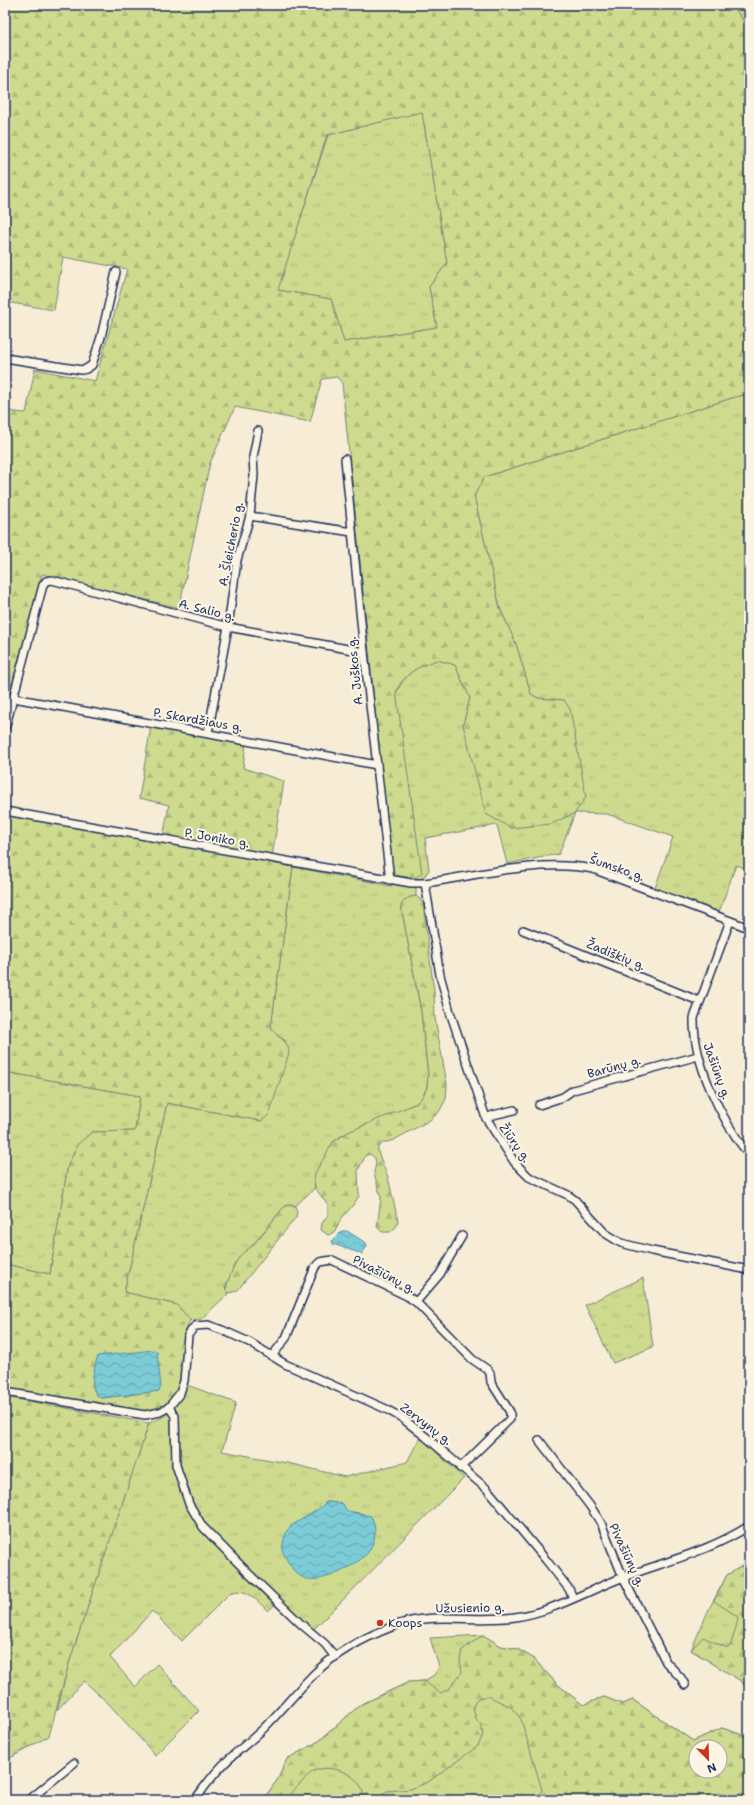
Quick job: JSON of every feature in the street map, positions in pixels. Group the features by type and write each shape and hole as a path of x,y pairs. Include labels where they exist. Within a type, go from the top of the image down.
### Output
{"street":[{"path":"5,358 82,370 89,368 92,365 101,337 116,272"},
{"name":"A. Šleicherio g.","path":"208,733 228,627 237,560 250,516 254,475 252,457 258,431"},
{"name":"A. Juškos g.","path":"345,459 364,652 390,880"},
{"path":"250,516 352,532"},
{"name":"A. Salio g.","path":"14,698 43,585 46,581 52,580 228,627 364,652"},
{"path":"5,729 14,698"},
{"name":"P. Skardžiaus g.","path":"14,698 377,765"},
{"name":"P. Joniko g.","path":"5,811 390,880 425,883"},
{"name":"Šumsko g.","path":"425,883 537,866 558,865 583,867 594,869 749,928"},
{"name":"Žiūrų g.","path":"425,883 443,988 486,1118 496,1136 520,1169 538,1182 568,1195 575,1200 610,1237 630,1246 749,1270"},
{"name":"Jašiūnų g.","path":"730,921 699,1001 694,1018 693,1033 698,1056 723,1117 749,1154"},
{"name":"Žadiškių g.","path":"523,930 699,1001"},
{"name":"Barūnų g.","path":"539,1105 563,1097 573,1090 698,1056"},
{"path":"486,1118 514,1110"},
{"path":"416,1302 440,1274 462,1236"},
{"name":"Pivašiūnų g.","path":"272,1356 286,1338 315,1267 320,1262 332,1260 407,1296 416,1302 472,1359 488,1370 490,1373 491,1382 510,1412 510,1419 460,1468"},
{"name":"Zervynų g.","path":"169,1407 175,1400 184,1381 188,1335 195,1326 208,1324 249,1342 285,1364 391,1412 426,1437 460,1468 487,1489 569,1589 573,1598"},
{"path":"5,1392 145,1415 160,1412 169,1407 175,1416 176,1465 189,1504 203,1527 290,1614 325,1644 335,1657"},
{"name":"Pivašiūnų g.","path":"539,1440 590,1506 600,1523 623,1577 666,1662 681,1678 685,1685"},
{"name":"Užusienio g.","path":"195,1800 221,1767 263,1729 315,1673 335,1657 364,1639 403,1622 436,1619 486,1620 516,1618 538,1612 623,1577 715,1545 749,1526"},
{"path":"29,1800 74,1763"}],"green space":[{"path":"5,5 732,5 749,29 749,394 735,397 484,477 474,496 500,608 516,644 531,694 538,698 564,700 570,709 586,797 575,813 551,824 511,828 486,814 463,725 470,698 455,665 437,660 423,665 404,679 396,692 422,873 415,878 393,875 391,869 342,383 337,377 322,379 310,422 235,407 210,463 179,608 42,574 5,710 5,411 26,413 35,369 95,381 127,269 63,257 54,310 5,302","holes":["422,112 447,263 429,287 437,327 344,342 331,299 278,290 327,135"]},
{"path":"732,5 749,5 749,29"},
{"path":"422,111 447,263 429,287 437,327 344,342 331,299 277,290 328,135"},
{"path":"749,394 749,869 736,865 719,912 655,888 673,837 607,814 575,813 559,854 507,864 497,825 425,838 429,870 423,878 416,880 416,896 410,897 401,906 421,1012 428,1075 427,1087 423,1096 417,1103 341,1136 333,1142 314,1181 315,1188 295,1206 290,1204 284,1207 251,1247 243,1253 233,1267 232,1274 225,1285 226,1290 229,1293 201,1319 190,1320 177,1305 124,1292 167,1103 261,1121 286,1041 274,1034 271,1027 293,867 392,886 393,875 415,878 396,693 404,680 413,671 437,659 455,665 470,698 463,725 564,700 538,698 531,694 516,644 500,608 474,496 484,477 735,397"},
{"path":"151,726 246,744 243,768 284,781 271,863 293,867 271,1027 273,1031 287,1044 289,1053 269,1115 261,1121 167,1103 124,1292 177,1305 190,1320 184,1338 181,1374 175,1395 169,1402 158,1408 144,1411 5,1389 5,1264 50,1274 68,1165 78,1144 92,1132 135,1131 140,1096 5,1072 5,814 162,843 169,805 139,798","holes":["98,1356 159,1391 102,1398 97,1395 93,1386"]},
{"path":"416,896 423,904 434,991 435,1018 447,1084 446,1099 439,1112 430,1120 394,1140 383,1143 378,1147 378,1152 388,1177 398,1221 396,1227 390,1232 382,1232 377,1227 381,1198 374,1173 376,1163 375,1158 370,1154 366,1155 358,1170 359,1196 341,1219 334,1232 328,1235 321,1230 322,1223 328,1215 328,1205 315,1188 314,1181 315,1173 333,1142 348,1132 417,1103 423,1096 427,1087 428,1075 421,1011 401,906 407,899"},
{"path":"5,1072 140,1096 135,1131 92,1132 68,1165 50,1274 5,1264"},
{"path":"290,1204 295,1206 297,1211 296,1217 237,1291 229,1293 226,1290 227,1284 239,1257 252,1246 284,1207"},
{"path":"643,1278 653,1347 613,1363 585,1305"},
{"path":"187,1385 236,1403 222,1451 292,1464 345,1477 407,1462 420,1437 464,1478 313,1630 281,1599 268,1611 251,1596 241,1591 230,1593 182,1641 152,1611 110,1657 135,1687 157,1664 199,1711 155,1755 108,1703 84,1681 57,1710 69,1663 149,1423 163,1417 173,1409","holes":["326,1502 342,1503 347,1511 364,1514 375,1533 369,1550 348,1567 290,1527 320,1509"]},
{"path":"5,1397 149,1423 69,1663 49,1736 5,1761"},
{"path":"749,1562 749,1690 741,1681 691,1650 709,1609 727,1575"},
{"path":"749,1562 749,1690 741,1681 691,1650 703,1637 725,1647 729,1647 731,1644 738,1620 737,1616 714,1601 727,1575"},
{"path":"483,1635 501,1646 517,1649 533,1658 557,1684 583,1705 604,1697 622,1704 633,1700 690,1739 688,1739 688,1779 728,1779 728,1739 697,1739 722,1728 749,1737 749,1800 263,1800 278,1779 287,1759 319,1741 360,1705 409,1682 424,1681 434,1675 439,1667 430,1638"},
{"path":"483,1635 501,1646 517,1649 533,1658 557,1684 583,1705 604,1697 622,1704 633,1700 690,1739 688,1739 688,1779 728,1779 728,1739 697,1739 722,1728 749,1737 749,1800 537,1800 542,1790 521,1719 511,1707 488,1696 478,1698 473,1706 475,1717 481,1725 483,1735 478,1746 428,1782 411,1789 387,1791 383,1794 385,1800 363,1800 363,1792 355,1779 340,1771 324,1768 313,1771 293,1792 289,1800 263,1800 278,1779 287,1759 319,1741 360,1705 409,1682 424,1681 440,1693 449,1689 462,1672 460,1660 462,1650"}],"water":[{"path":"342,1231 347,1231 366,1243 367,1246 362,1254 333,1244 332,1241"},
{"path":"154,1350 157,1352 161,1386 159,1391 102,1398 94,1391 93,1380 98,1356"},
{"path":"326,1502 342,1503 347,1511 371,1516 375,1529 373,1542 369,1551 349,1568 320,1579 304,1578 293,1570 282,1550 284,1538 290,1528"}],"place":[{"name":"Koops","path":"380,1623"}]}
